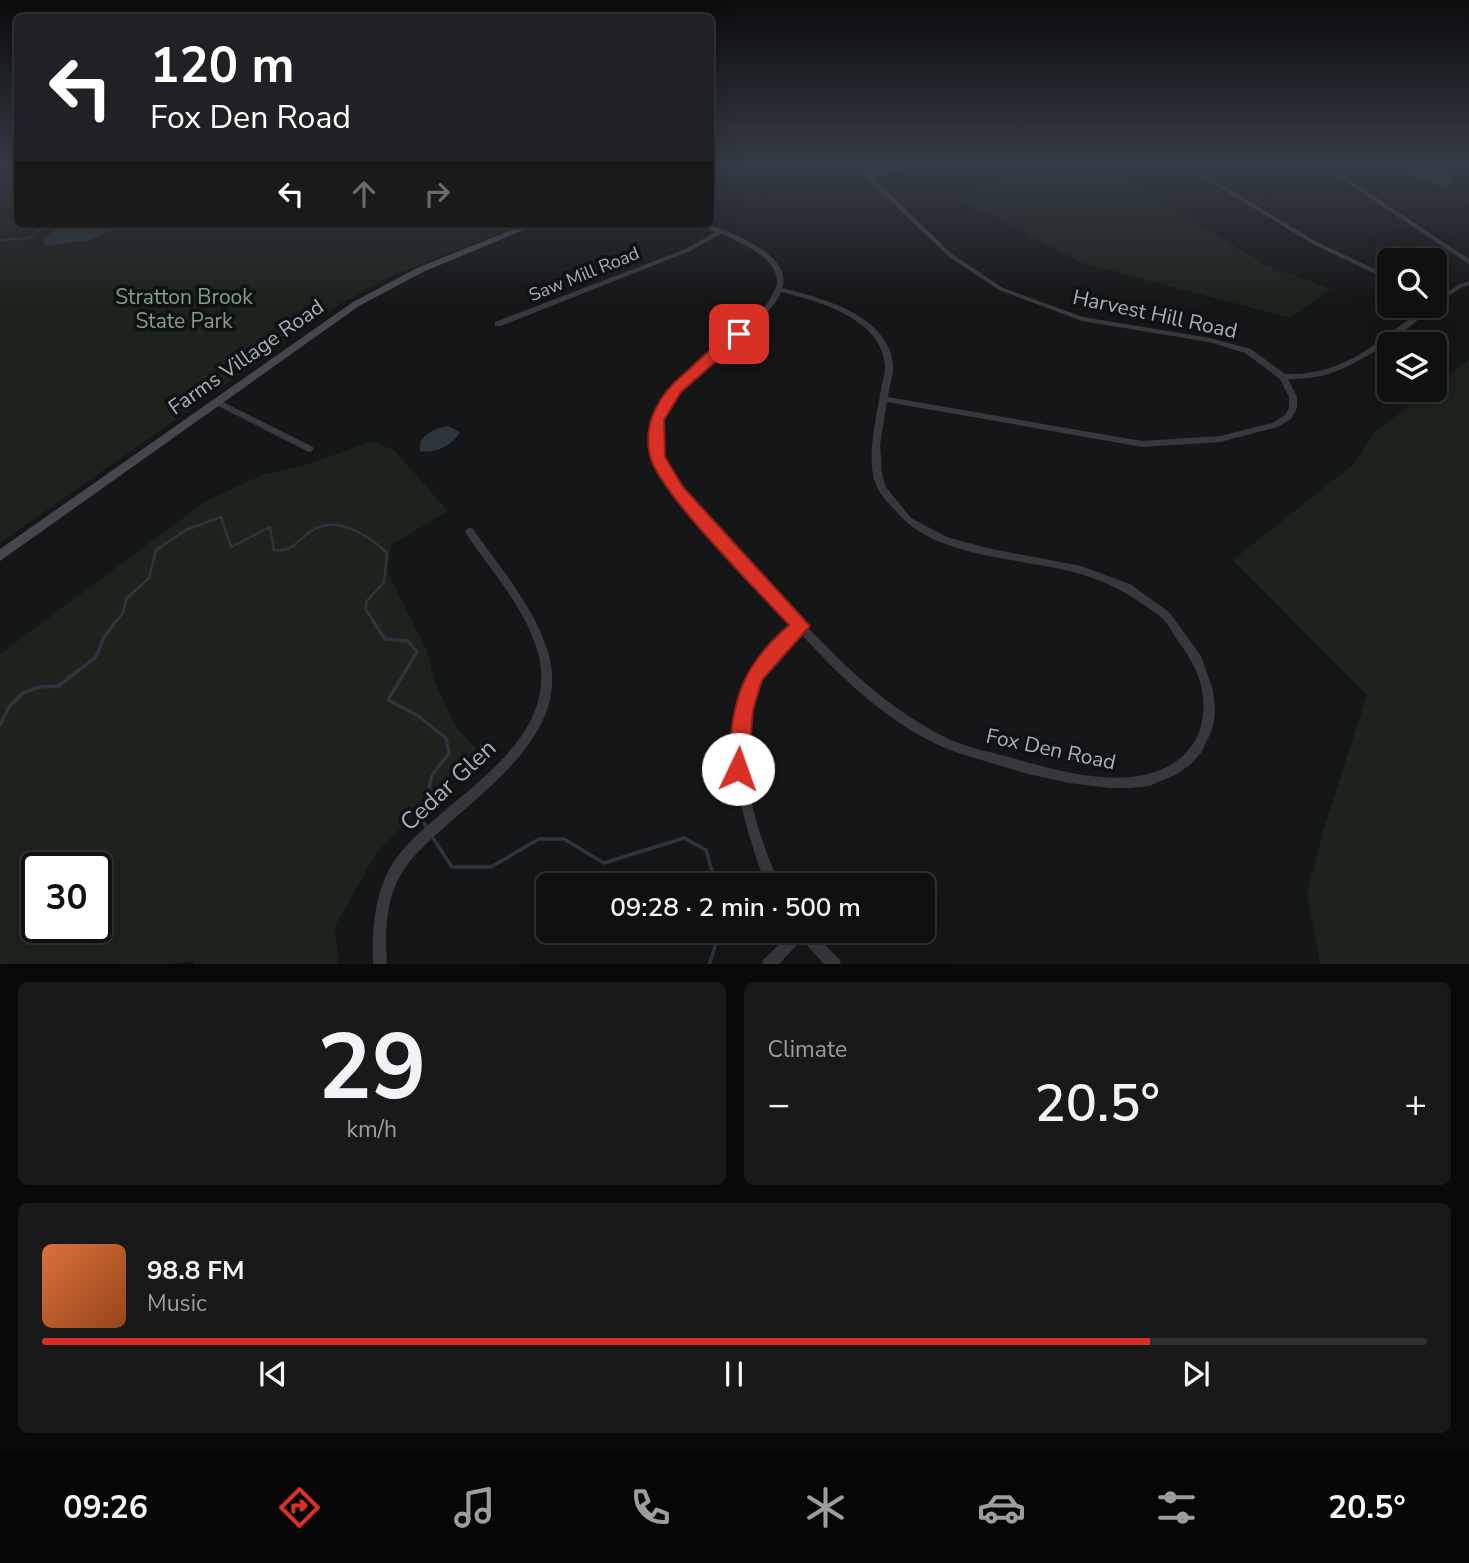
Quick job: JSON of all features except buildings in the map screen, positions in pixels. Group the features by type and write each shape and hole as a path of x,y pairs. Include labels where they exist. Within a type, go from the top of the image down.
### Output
{"main road":[{"name":"Farms Village Road","path":"0,556 335,318 387,285 524,228"}],"street":[{"name":"Harvest Hill Road","path":"904,212 935,243 970,270 1001,289 1082,319 1230,345 1259,357 1283,377"},
{"path":"1263,212 1315,243 1377,273"},
{"path":"1394,212 1469,262"},
{"path":"712,228 765,253 780,276 780,290"},
{"name":"Saw Mill Road","path":"498,324 688,250 719,232"},
{"path":"1447,294 1460,285 1469,283"},
{"name":"Fox Den Road","path":"780,290 820,299 862,322 888,355 885,399 875,456 876,473 890,502 909,521 953,544 1090,571 1121,583 1148,598 1168,615 1187,639 1208,682 1211,698 1202,741 1191,757 1154,780 1122,783 1082,778 949,745 897,712 843,669 678,491 658,458 656,420 675,388 764,312 780,290"},
{"path":"885,399 1142,444 1220,439 1275,425 1289,417 1293,408 1293,397 1283,377 1312,375 1337,368 1380,343 1414,318"},
{"path":"217,402 310,449"},
{"name":"Cedar Glen","path":"380,964 379,927 383,900 402,860 494,777 515,754 543,706 546,678 544,656 529,620 470,532"},
{"path":"769,873 744,801 738,769 740,728 754,676 780,644 801,626"},
{"path":"768,964 790,943"},
{"path":"814,943 835,964"}],"green space":[{"name":"Stratton Brook State Park","path":"0,212 14,212 14,228 513,228 389,277 339,305 0,543"},
{"path":"982,212 1179,212 1266,265 1331,289 1290,318 1082,263"},
{"path":"1469,360 1469,964 1320,964 1307,893 1323,831 1367,695 1233,560 1354,464 1375,432 1414,402 1447,402 1447,377"},
{"path":"373,441 395,451 448,511 391,545 388,573 427,650 433,678 456,727 477,750 377,852 335,926 339,964 194,964 193,961 170,964 0,964 0,654 206,501 262,475 305,465"}],"shaded area":[{"path":"58,228 118,228 89,240 47,246 43,243 45,237"},
{"path":"448,426 460,432 448,445 437,450 420,451 424,437"}],"waterway":[{"path":"0,240 28,238 44,228"},
{"path":"115,623 123,613 126,599 149,578 156,550 186,530 221,517 231,547 270,527 274,550 289,548 317,528 328,525 349,528 370,539 387,553 384,582 366,602 366,610 375,623"},
{"path":"0,725 9,707 23,693 39,687 58,686 96,657 104,637 116,621"},
{"path":"373,621 385,639 408,641 417,652 388,700 417,715 446,738 449,753 432,775 422,819 428,830"},
{"path":"431,835 452,867 491,867 539,839 564,839 604,863 684,838 706,850 712,873"},
{"path":"709,964 716,943"}],"route":[{"path":"738,769 743,710 754,676 780,644 801,626 693,509 665,474 658,458 656,420 675,388 739,334"}]}
